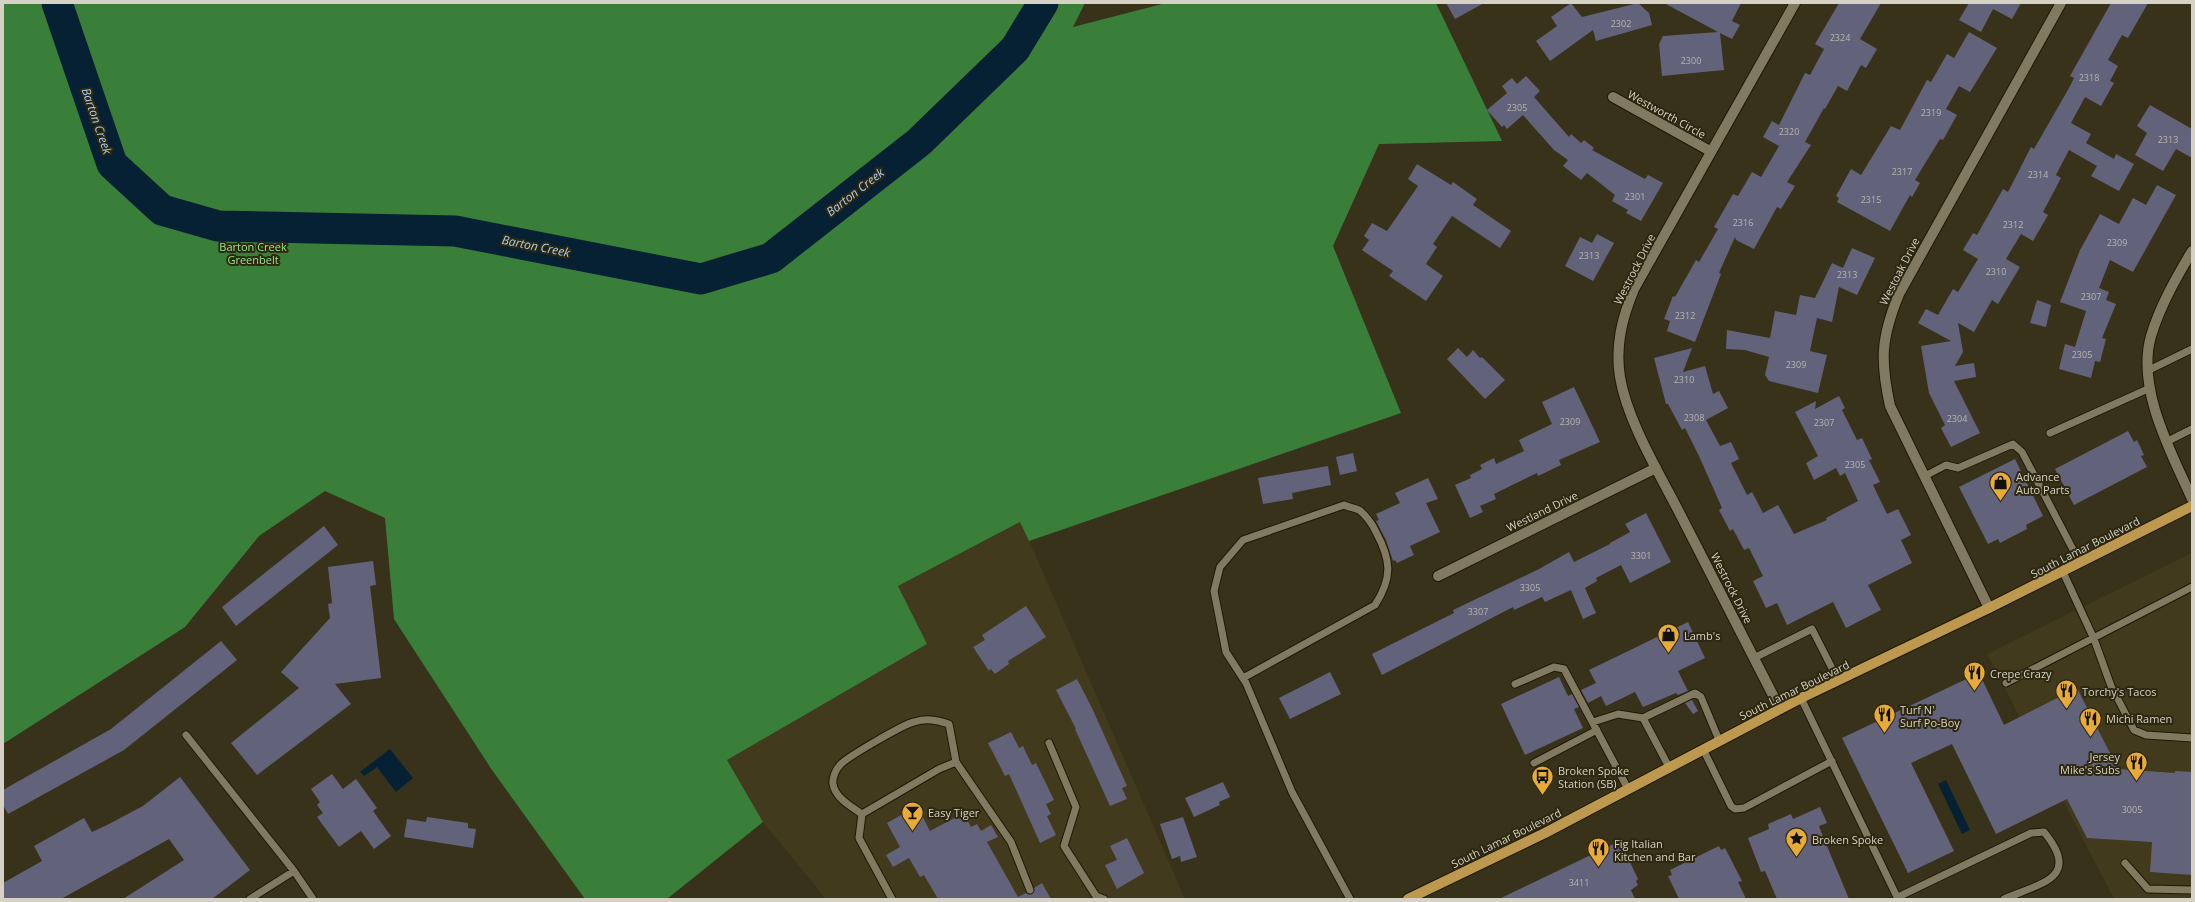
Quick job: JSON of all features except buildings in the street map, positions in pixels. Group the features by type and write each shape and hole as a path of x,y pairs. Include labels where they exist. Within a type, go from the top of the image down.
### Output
{"main road":[{"name":"South Lamar Boulevard","path":"1408,899 1545,832 1801,698 2063,572 2192,506"}],"street":[{"name":"Westrock Drive","path":"1780,709 1656,468 1626,402 1620,376 1618,348 1623,316 1634,289 1710,151 1795,3"},
{"name":"Westoak Drive","path":"1989,608 1926,476 1890,406 1883,374 1883,345 1890,318 1899,294 2061,3"},
{"name":"Westworth Circle","path":"1613,97 1710,151"},
{"path":"2192,251 2174,282 2159,315 2151,338 2147,371 2150,388 2166,442 2192,499"},
{"name":"Westland Drive","path":"1438,576 1656,468"}],"lane":[{"path":"2147,371 2192,350"},
{"path":"2050,433 2150,388"},
{"path":"2166,442 2192,429"},
{"path":"1926,476 1946,466 1958,468 2013,444 2022,452 2080,563"},
{"path":"1243,678 1376,605 1387,583 1388,564 1384,547 1373,526 1359,510 1344,505 1244,540 1220,567 1214,591 1226,652 1243,678 1292,792 1350,899"},
{"path":"2063,572 2094,639 2111,686 2134,730 2146,735 2192,738"},
{"path":"2006,682 2094,639 2192,587"},
{"path":"1754,658 1812,629 1838,680"},
{"path":"1515,684 1554,667 1564,669 1628,789"},
{"path":"1593,722 1618,714 1643,718 1695,693 1701,697 1719,740"},
{"path":"1801,698 1898,898 2031,832 2044,832 2055,849 2060,863 2059,870 2052,879 2004,899"},
{"path":"862,814 838,796 833,784 835,772 841,764 912,722 931,718 949,724 956,762 1011,842 1030,890"},
{"path":"1643,718 1669,767"},
{"path":"1534,763 1597,730"},
{"path":"186,735 294,871 313,899"},
{"path":"1049,743 1076,807 1064,846 1096,896 1104,899"},
{"path":"1703,749 1731,806 1736,809 1744,808 1832,761"},
{"path":"862,814 939,769 956,762"},
{"path":"862,814 859,838 892,899"},
{"path":"2125,863 2148,890 2192,890"},
{"path":"250,899 294,871"}],"shaded area":[{"path":"1021,522 1185,899 826,899 763,822 727,760 927,644 898,586"},
{"path":"2192,553 2192,899 2114,899 1987,654"}],"green space":[{"name":"Barton Creek Greenbelt","path":"3,3 1085,3 1073,27 1166,3 1436,3 1502,141 1379,144 1333,246 1401,413 1029,541 1020,522 898,586 927,644 727,760 763,822 667,899 585,899 492,770 394,619 385,518 325,491 259,536 185,627 3,744"}],"water":[{"path":"390,749 413,778 396,792 377,767 364,776 360,772"},
{"path":"1946,780 1970,830 1962,834 1938,784"}],"waterway":[{"name":"Barton Creek","path":"57,3 112,164 162,210 218,226 455,231 701,279 771,258 919,142 1015,49 1043,3"}],"place":[{"name":"Advance Auto Parts","path":"2001,502"},
{"name":"Lamb's","path":"1668,654"},
{"name":"Crepe Crazy","path":"1975,692"},
{"name":"Torchy's Tacos","path":"2067,710"},
{"name":"Turf N' Surf Po-Boy","path":"1884,734"},
{"name":"Michi Ramen","path":"2090,738"},
{"name":"Jersey Mike's Subs","path":"2136,782"},
{"name":"Broken Spoke Station (SB)","path":"1543,796"},
{"name":"Easy Tiger","path":"912,832"},
{"name":"Broken Spoke","path":"1796,858"},
{"name":"Fig Italian Kitchen and Bar","path":"1599,868"}]}
